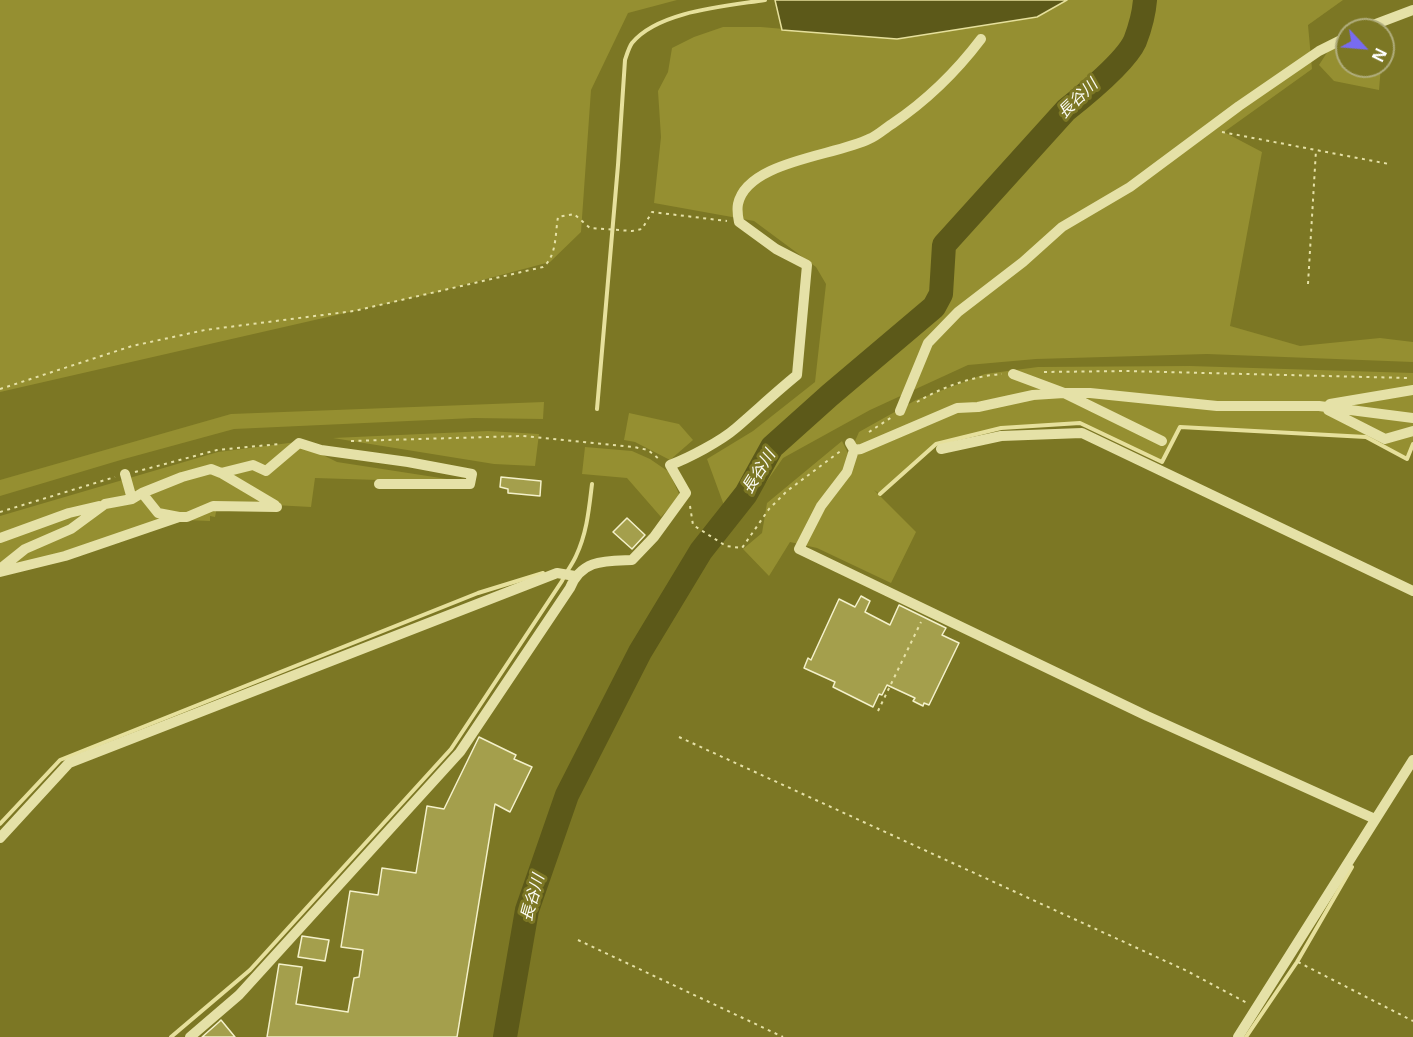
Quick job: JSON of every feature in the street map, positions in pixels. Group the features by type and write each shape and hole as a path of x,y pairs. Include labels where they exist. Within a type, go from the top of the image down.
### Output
{"street":[{"path":"1392,18 1413,10"},
{"path":"190,1037 239,995 460,752 570,588 575,576 597,561 632,560 654,537 686,494 670,465 735,430 797,375 807,266 776,249 738,222 738,204 745,189 757,177 792,162 869,139 899,119 944,82 981,39"},
{"path":"900,411 928,343 958,312 1023,262 1062,227 1130,187 1319,51 1335,43"},
{"path":"1013,374 1064,393 1162,441"},
{"path":"1319,406 1413,390"},
{"path":"1375,819 1147,716 799,549 821,506 846,472 852,447 861,449 957,408 978,407 1033,395 1090,393 1217,406 1319,406 1413,418"},
{"path":"1319,406 1385,439 1413,431"},
{"path":"941,449 1001,436 1082,433 1413,591"},
{"path":"221,473 253,465 266,471 300,443 321,450 408,462 472,474 470,484 379,484"},
{"path":"0,538 69,513 132,499 142,493 211,469 277,507 213,506 188,517 179,517 158,513 142,493"},
{"path":"125,474 132,499"},
{"path":"0,570 25,549 71,529 105,504"},
{"path":"0,570 65,556 179,517"},
{"path":"0,838 69,763 557,573 575,576"},
{"path":"1238,1037 1412,763"}],"path":[{"path":"1208,129 1389,164"},
{"path":"1308,284 1316,150"},
{"path":"0,389 132,346 205,330 354,311 543,267 550,262 553,254 558,217 574,214 590,228 632,231 642,229 652,212 738,222"},
{"path":"1042,372 1126,371 1413,378"},
{"path":"686,494 692,510 693,525 726,546 742,548 769,509 787,491 900,411 934,392 990,375 1013,374"},
{"path":"878,711 926,611"},
{"path":"680,737 1177,966 1255,1007"},
{"path":"578,940 783,1037"},
{"path":"1289,957 1413,1021"}],"shaded area":[{"path":"0,0 677,0 628,13 591,90 581,232 550,262 437,292 0,392"},
{"path":"775,0 1067,0 1037,17 897,39 782,30"},
{"path":"1067,0 1343,0 1308,25 1312,69 1224,132 1262,152 1230,326 1300,346 1380,338 1413,342 1413,362 1207,354 1036,359 968,365 870,410 783,458 738,523 729,519 707,459 753,431 815,382 826,284 816,267 754,221 654,203 661,137 658,91 668,72 672,48 723,27 761,27 897,39 1037,17"},
{"path":"1335,47 1335,78 1380,78 1379,90 1334,81 1319,65 1328,51"},
{"path":"1190,366 1413,373 1413,444 1407,459 1366,437 1180,427 1162,462 1080,423 1001,428 936,444 880,494 874,490 916,532 891,583 817,548 790,542 769,576 743,549 762,533 767,503 842,441 849,455 859,432 916,400 985,374 1038,367"},
{"path":"544,402 543,419 474,418 234,429 0,496 0,480 231,414"},
{"path":"629,413 679,424 693,440 670,460 635,442 624,440"},
{"path":"488,431 539,434 535,466 494,464 333,438"},
{"path":"297,442 337,462 473,483 315,478 311,507 218,502 215,517 210,516 210,521 186,520 65,554 0,568 0,516 218,452"},
{"path":"585,447 632,451 650,459 669,472 680,496 661,517 627,478 582,474"}],"building":[{"path":"501,477 541,481 540,496 508,493 508,489 500,487"},
{"path":"627,518 645,535 632,549 613,532"},
{"path":"861,596 870,601 865,612 890,625 899,605 946,628 942,635 959,643 929,705 924,703 923,706 913,701 915,698 887,685 882,695 879,694 873,707 833,687 835,682 804,668 808,658 811,660 839,599 855,607"},
{"path":"479,737 516,755 514,759 532,767 510,812 495,804 457,1037 267,1037 279,964 302,967 296,1004 348,1012 354,978 359,977 363,950 341,947 350,891 378,895 382,868 416,873 427,806 444,809"},
{"path":"302,936 329,940 325,961 298,957"},
{"path":"221,1020 235,1037 202,1037 219,1022"}],"waterway":[{"path":"597,409 625,60 629,49 644,32 675,17 765,0"},
{"name":"長谷川","path":"505,1037 527,910 567,795 640,652 701,551 746,494 772,447 934,307 941,294 944,245 1066,110 1123,58 1135,41 1145,0"},
{"path":"880,494 936,444 1001,428 1080,423 1162,462 1180,427 1366,437 1407,459 1413,444"},
{"path":"171,1037 250,970 451,749 562,581 574,559 585,530 592,484"},
{"path":"0,824 60,760 478,593 543,573"},
{"path":"1246,1037 1297,962 1352,867"}]}
